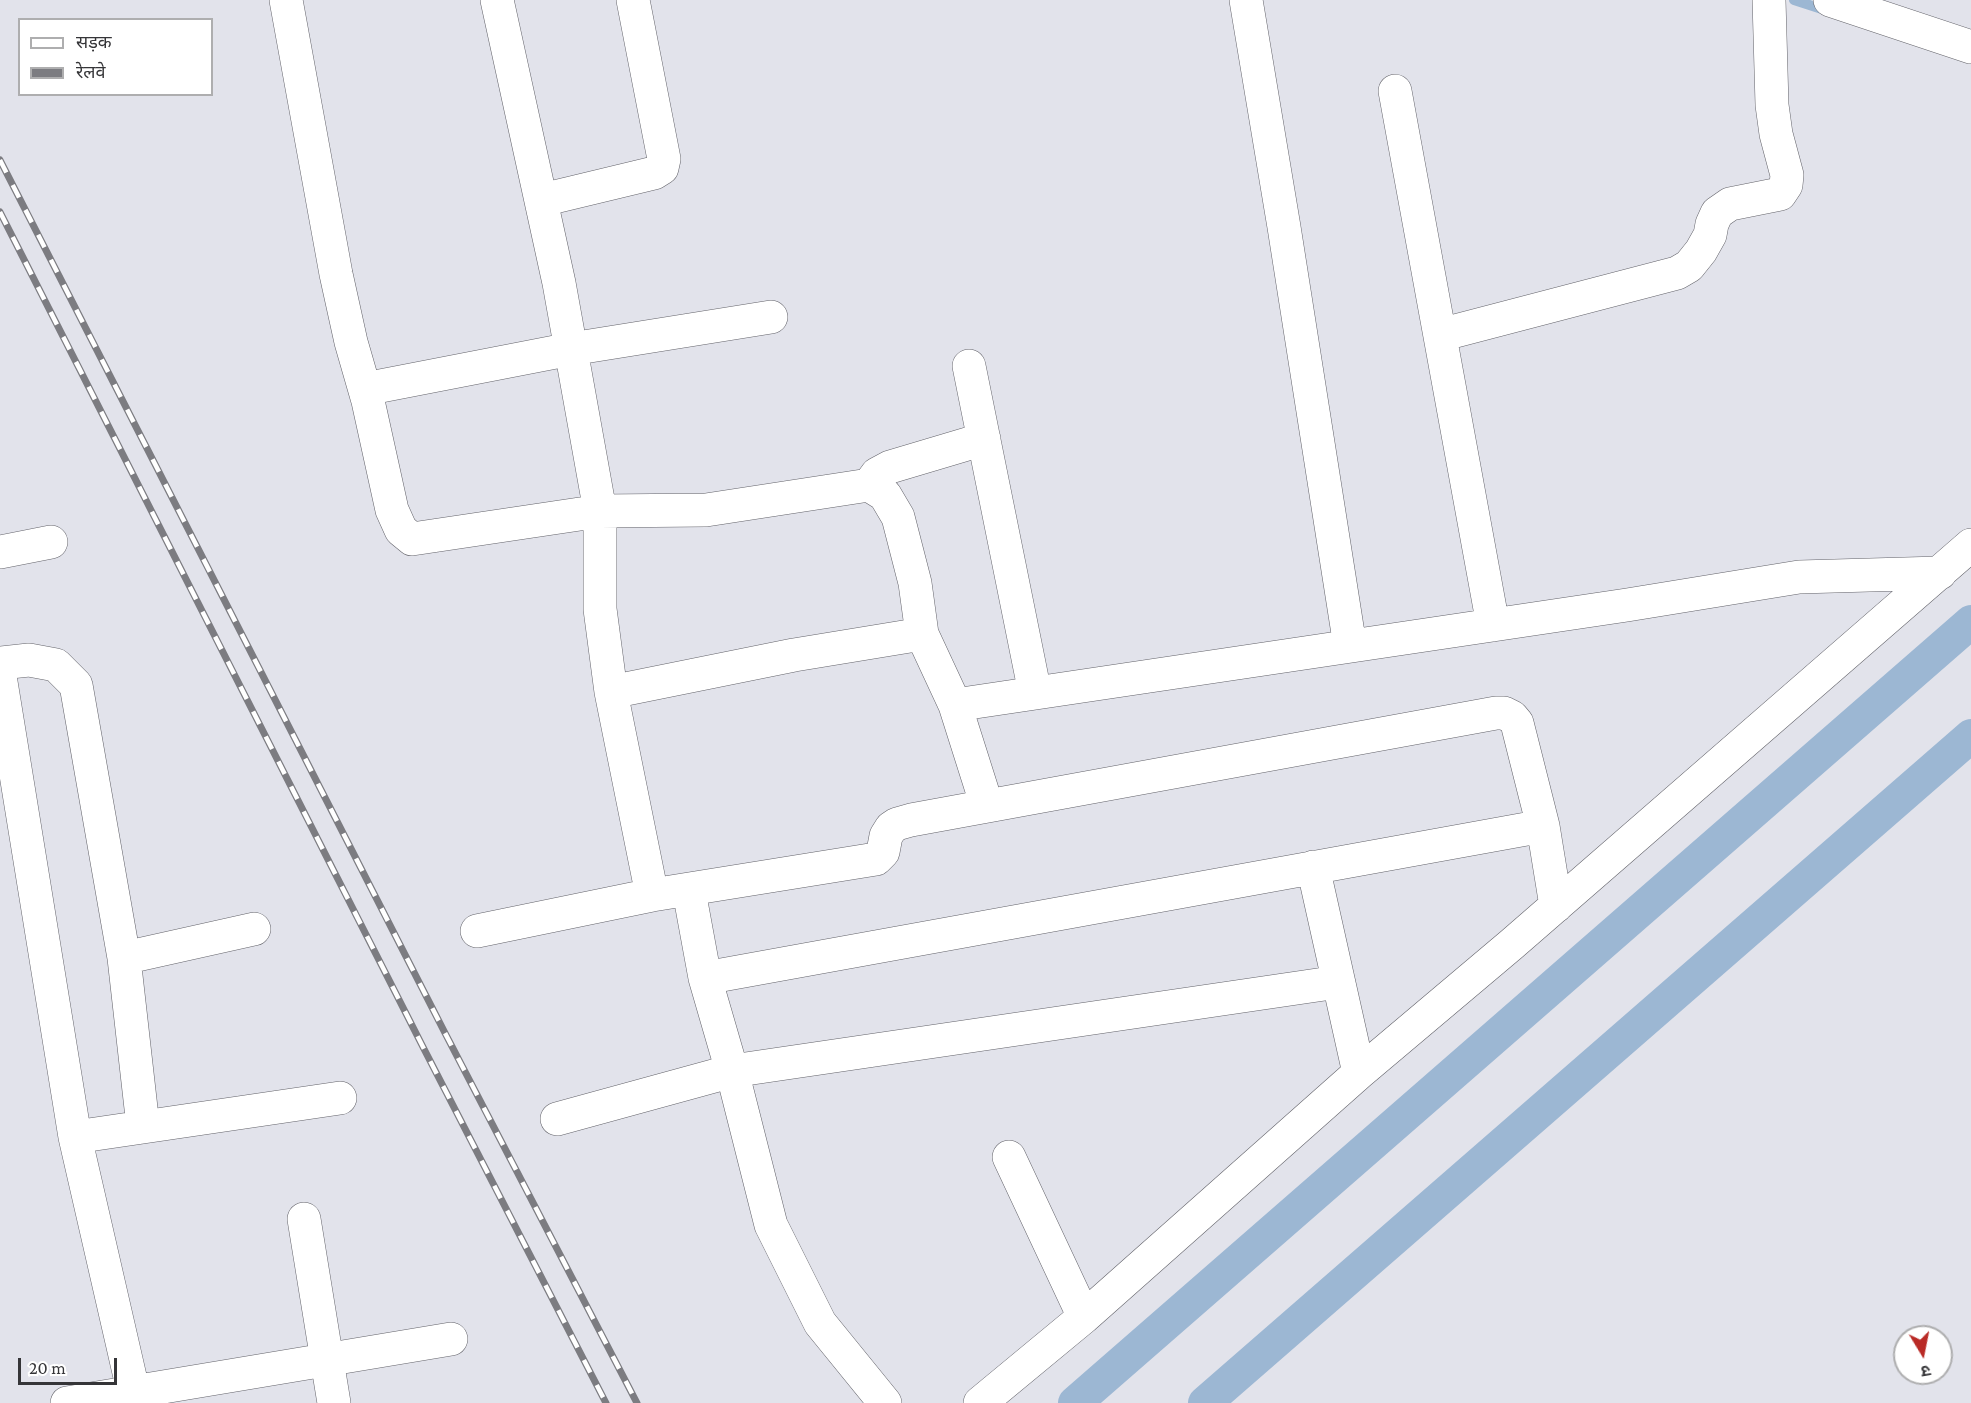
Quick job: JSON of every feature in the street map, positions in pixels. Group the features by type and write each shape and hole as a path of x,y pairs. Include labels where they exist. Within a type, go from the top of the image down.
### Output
{"street":[{"path":"285,0 336,274 392,510 401,530 412,539 600,511 706,510 869,485 885,495 898,517 915,583 922,634 955,705 987,806"},
{"path":"497,0 542,200 600,511 600,609 611,692 652,895"},
{"path":"542,200 654,173 662,168 664,159 633,0"},
{"path":"1246,0 1350,646"},
{"path":"1440,335 1677,273 1689,266 1701,251 1710,235 1717,213 1730,204 1780,194 1786,185 1786,175 1772,105 1769,0"},
{"path":"1830,0 1971,47"},
{"path":"1395,91 1493,625"},
{"path":"365,389 571,349 771,317"},
{"path":"969,366 1035,693"},
{"path":"869,485 877,474 890,467 984,439"},
{"path":"0,552 51,542"},
{"path":"980,1403 1084,1317 1359,1073 1556,906 1971,545"},
{"path":"955,705 1799,577 1940,573"},
{"path":"611,692 794,655 922,634"},
{"path":"0,663 29,660 56,665 76,685 124,958 143,1126"},
{"path":"0,676 3,716 75,1137 135,1398"},
{"path":"477,931 652,895 689,891 876,858 883,852 886,836 897,824 1496,713 1504,713 1512,717 1516,723 1543,826 1556,906"},
{"path":"705,978 1543,826"},
{"path":"1313,867 1359,1073"},
{"path":"689,891 705,978 732,1071 771,1225 820,1323 885,1403"},
{"path":"124,958 254,929"},
{"path":"557,1119 732,1071 1338,982"},
{"path":"75,1137 340,1098"},
{"path":"1009,1157 1084,1317"},
{"path":"304,1220 334,1403"},
{"path":"67,1403 135,1398 327,1359 451,1339"}],"waterway":[{"path":"1794,0 1828,11"},
{"path":"1075,1403 1971,622"},
{"path":"1205,1403 1971,736"}],"railway":[{"path":"0,160 445,1033 637,1403"},
{"path":"0,212 606,1403"}]}
